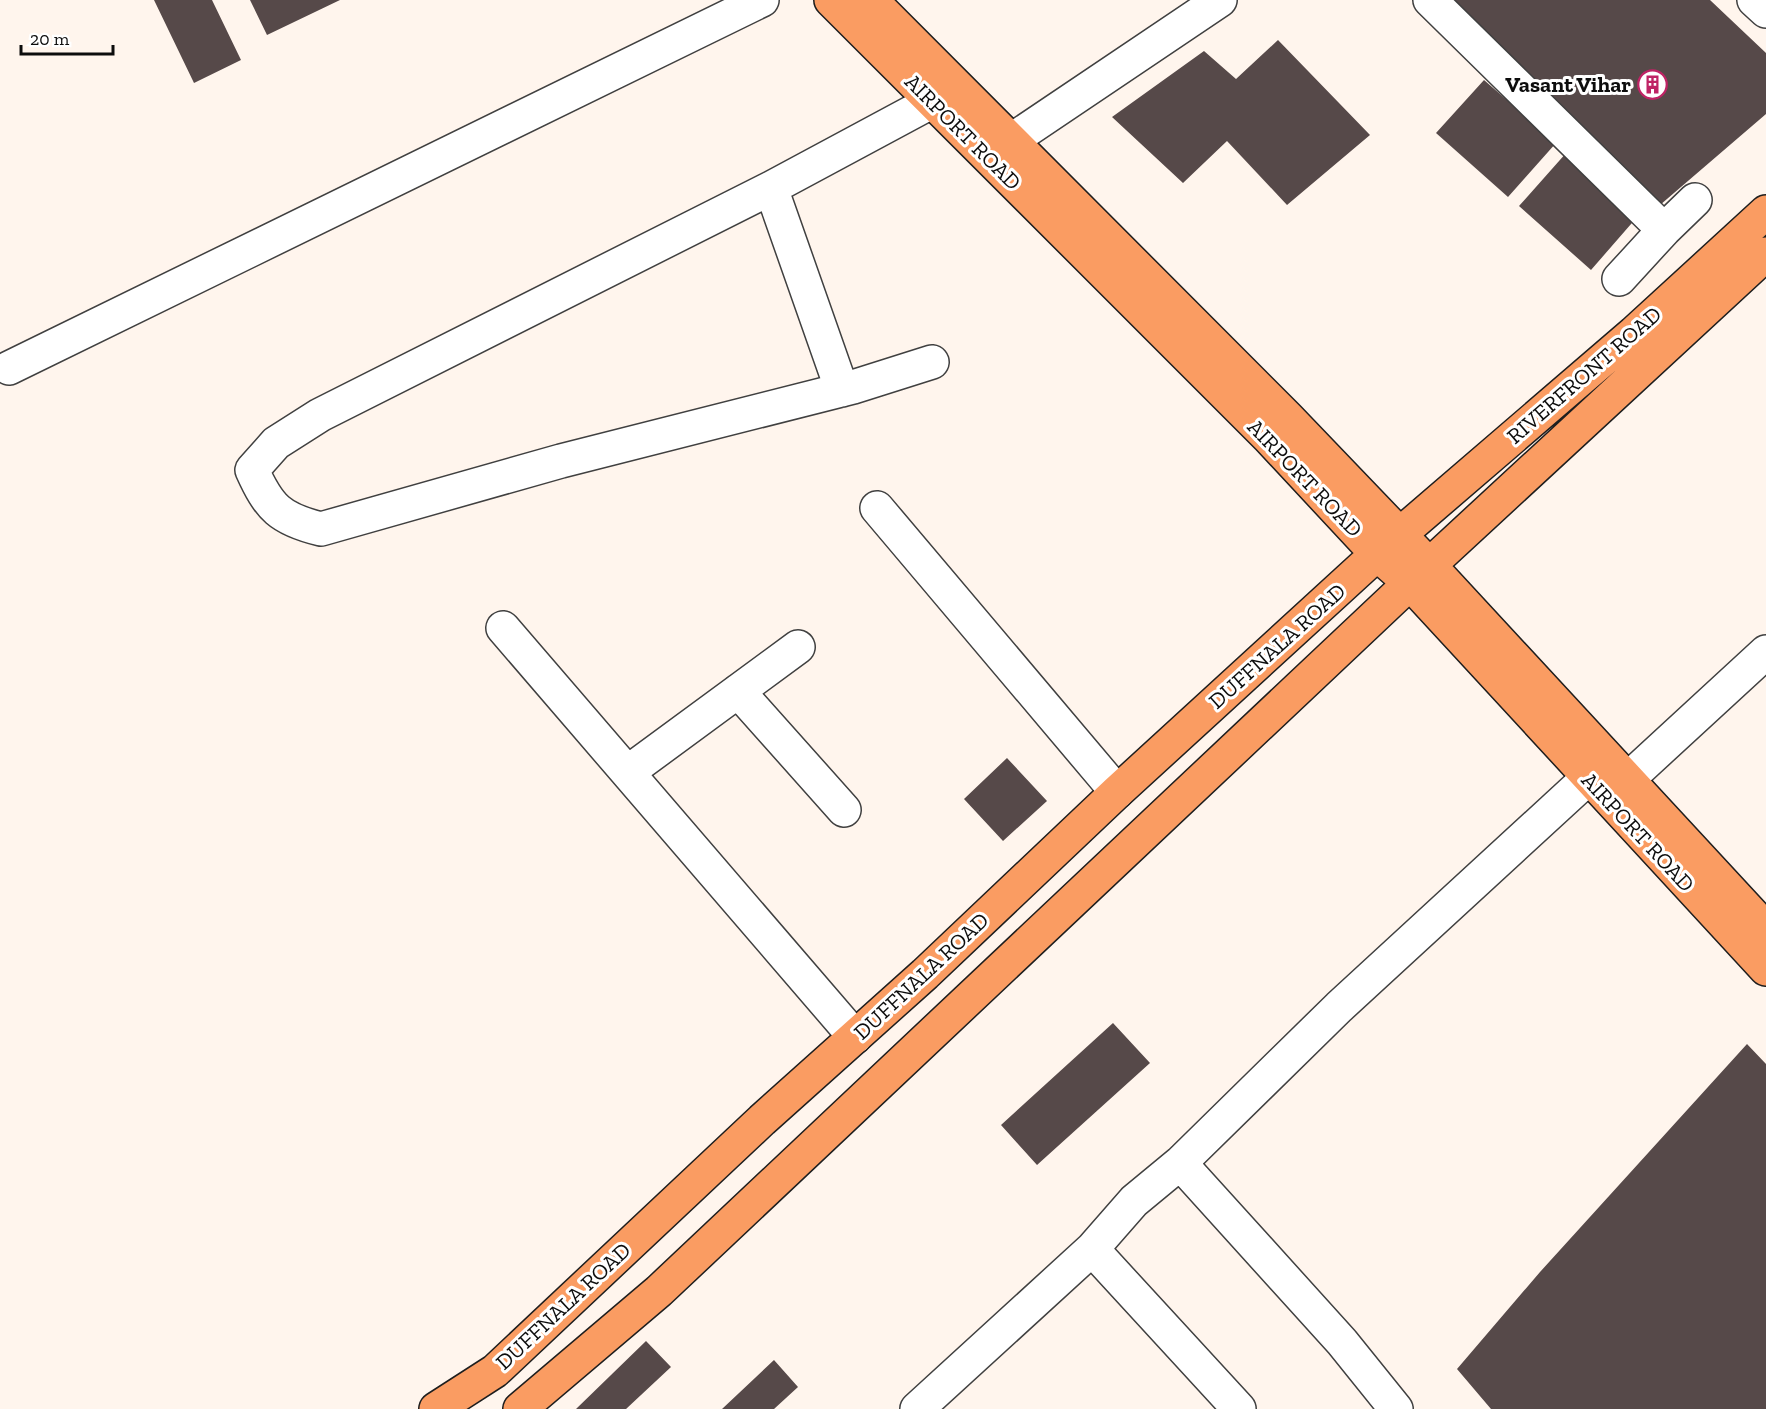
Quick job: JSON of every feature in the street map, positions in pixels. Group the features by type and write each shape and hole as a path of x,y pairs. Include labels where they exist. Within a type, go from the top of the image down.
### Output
{"main road":[{"name":"AIRPORT ROAD","path":"831,0 1259,429 1420,574 1627,780 1766,929"},
{"name":"AIRPORT ROAD","path":"871,0 1288,418 1388,545"},
{"name":"RIVERFRONT ROAD","path":"1388,545 1634,333 1766,212"},
{"name":"RIVERFRONT ROAD","path":"519,1409 659,1291 1420,574 1766,254"},
{"name":"DUFFNALA ROAD","path":"436,1409 495,1371 762,1120 1388,545"},
{"name":"AIRPORT ROAD","path":"1420,574 1588,778 1766,969"}],"street":[{"path":"9,368 762,0"},
{"path":"1012,140 1220,0"},
{"path":"1430,0 1664,230"},
{"path":"1754,0 1766,11"},
{"path":"932,362 842,390 561,460 321,529 293,522 264,497 252,470 276,443 320,415 771,188 933,101"},
{"path":"771,188 842,390"},
{"path":"1619,279 1695,200"},
{"path":"878,508 1117,792"},
{"path":"503,628 855,1037"},
{"path":"628,772 798,647"},
{"path":"1627,780 1766,652"},
{"path":"738,691 844,810"},
{"path":"917,1409 1092,1249 1134,1201 1180,1163 1339,1007 1588,778"},
{"path":"1180,1163 1342,1342 1396,1409"},
{"path":"1092,1249 1239,1409"}],"building":[{"path":"154,0 212,0 241,60 194,83"},
{"path":"250,0 340,0 267,35"},
{"name":"Vasant Vihar","path":"1453,0 1710,0 1766,53 1766,114 1660,205"},
{"path":"1278,40 1370,135 1287,205 1227,141 1183,183 1112,117 1204,51 1236,79"},
{"path":"1484,80 1556,143 1508,197 1436,133"},
{"path":"1567,152 1638,216 1591,270 1519,206"},
{"path":"1007,758 1047,801 1003,841 964,799"},
{"path":"1113,1023 1150,1063 1037,1165 1001,1125"},
{"path":"1747,1044 1766,1064 1766,1409 1491,1409 1457,1369 1540,1272"},
{"path":"646,1341 671,1367 626,1409 576,1409"},
{"path":"774,1360 798,1387 774,1409 722,1409"}],"place":[{"name":"Vasant Vihar","path":"1652,84"}]}
